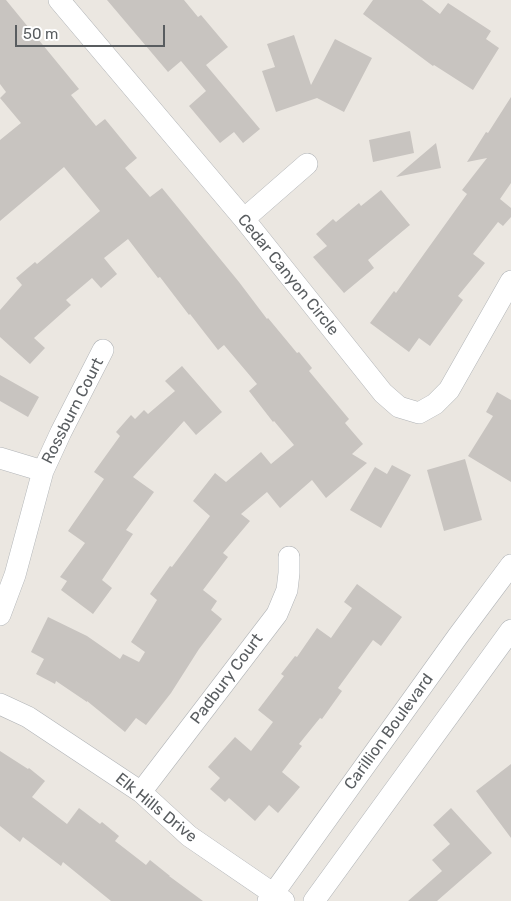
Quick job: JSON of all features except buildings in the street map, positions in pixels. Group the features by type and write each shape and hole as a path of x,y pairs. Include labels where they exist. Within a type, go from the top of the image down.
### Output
{"street":[{"name":"Cedar Canyon Circle","path":"59,0 244,219 383,393 399,407 419,413 435,404 449,390 511,281"},
{"path":"244,219 307,164"},
{"name":"Rossburn Court","path":"0,615 15,575 43,471 103,350"},
{"path":"0,458 43,471"},
{"name":"Padbury Court","path":"141,792 277,614 287,590 289,557"},
{"name":"Carillion Boulevard","path":"275,899 511,564"},
{"path":"314,901 511,630"},
{"name":"Elk Hills Drive","path":"0,704 28,718 141,792 189,836 275,899"}]}
